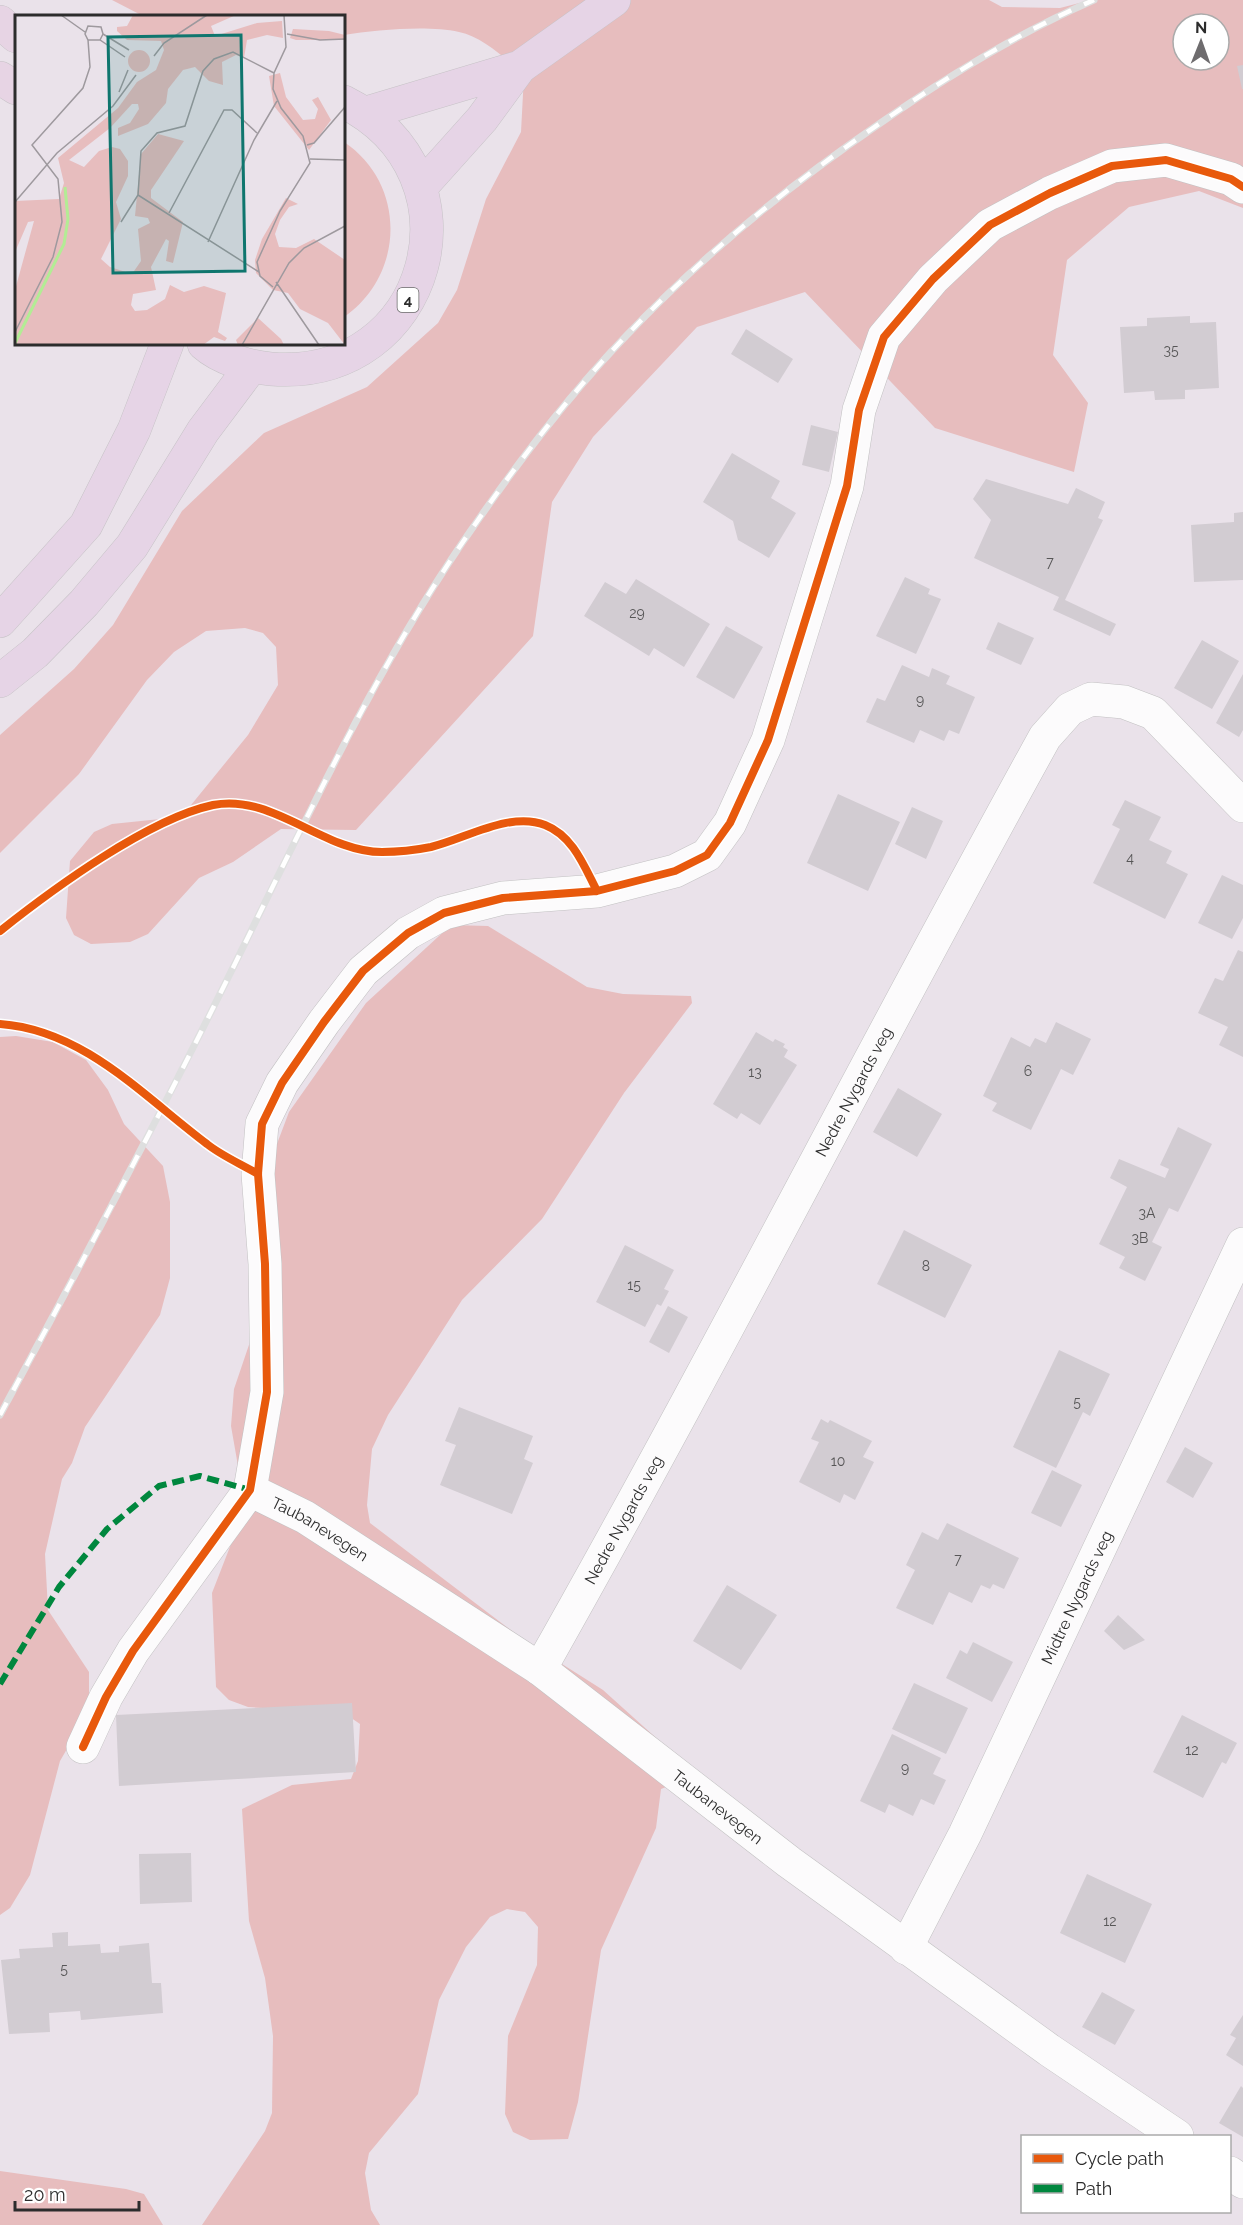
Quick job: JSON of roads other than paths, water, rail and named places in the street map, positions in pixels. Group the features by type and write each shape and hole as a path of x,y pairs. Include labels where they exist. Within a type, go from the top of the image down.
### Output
{"highway":[{"name":"4","path":"421,188 482,119 520,67 614,0"},
{"name":"4","path":"355,107 520,67"},
{"name":"4","path":"205,345 252,367 294,371 336,362 373,342 403,310 422,272 428,229 421,188 408,158 390,134 355,107"},
{"path":"0,621 86,525 134,430 168,345"},
{"path":"0,681 35,653 84,603 132,546 203,431 252,367"}],"main road":[{"path":"0,22 15,35"},
{"path":"0,78 15,87"}],"street":[{"path":"83,1747 106,1697 133,1651 250,1490 267,1392 265,1264 258,1174 262,1124 282,1083 324,1022 363,971 408,933 444,913 503,898 597,891 675,872 707,855 730,823 768,740 847,486 860,410 884,337 933,279 990,225 1050,193 1112,166 1166,160 1231,179 1243,187"},
{"name":"Nedre Nygards veg","path":"540,1669 615,1537 859,1077 1045,737 1070,709 1091,699 1124,702 1153,713 1243,806"},
{"name":"Midtre Nygards veg","path":"906,1948 965,1834 1243,1244"},
{"name":"Taubanevegen","path":"250,1490 305,1517 540,1669 789,1862 906,1948 1176,2135"}],"railway":[{"path":"0,1415 158,1116 367,701 438,580 529,450 586,380 655,306 715,250 779,197 845,148 956,73 1010,41 1094,0"}]}
